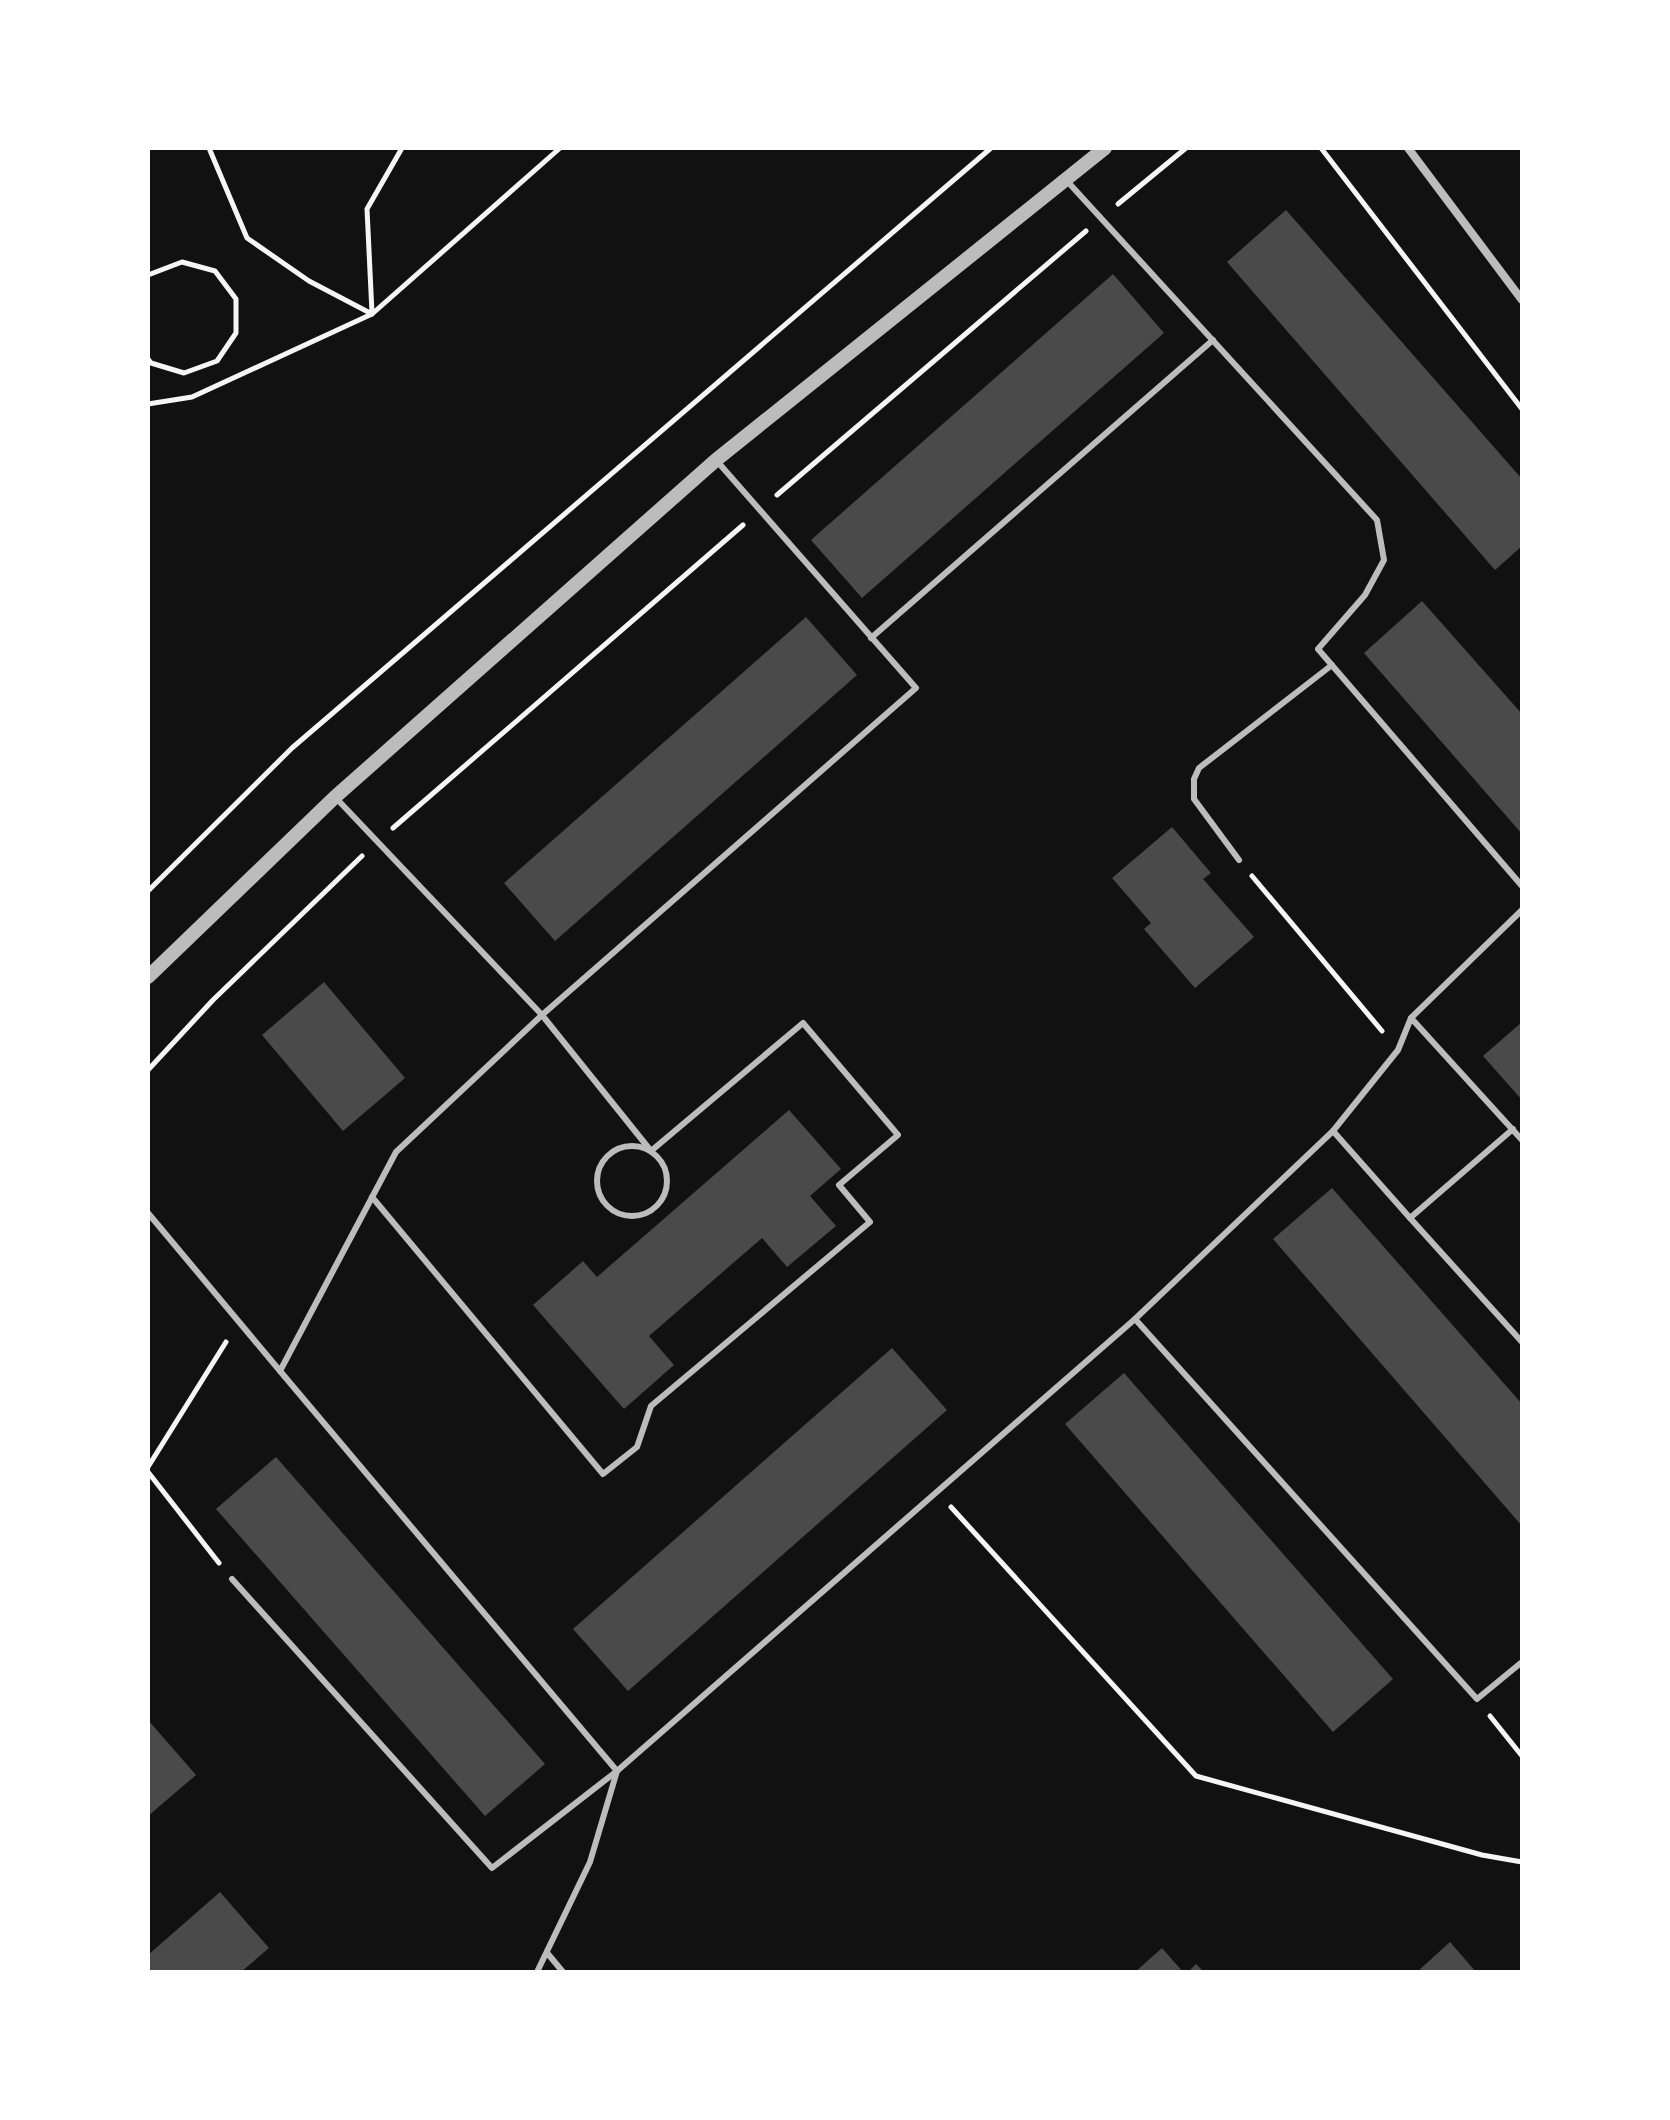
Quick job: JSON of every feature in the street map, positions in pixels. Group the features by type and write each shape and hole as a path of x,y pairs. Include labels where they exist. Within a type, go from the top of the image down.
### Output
{"street":[{"path":"148,977 335,797 716,460 1105,148"},
{"path":"1408,148 1522,300"}],"lane":[{"path":"1065,179 1377,520 1384,560 1365,595 1318,649 1522,886"},
{"path":"871,638 1213,340"},
{"path":"280,1371 396,1152 542,1015 916,688 716,460"},
{"path":"1239,860 1194,799 1194,779 1199,768 1332,665"},
{"path":"335,797 542,1015 664,1165 668,1183 662,1201 648,1213 630,1217 612,1212 600,1198 598,1189 596,1179 602,1162 615,1149 633,1146 651,1151"},
{"path":"232,1579 492,1868 617,1771 1135,1319 1333,1131 1398,1050 1411,1018 1522,910"},
{"path":"1411,1018 1522,1140"},
{"path":"372,1197 603,1474 637,1447 651,1406 870,1222 839,1185 898,1135 803,1023 651,1151"},
{"path":"1410,1218 1513,1129"},
{"path":"1333,1131 1522,1342"},
{"path":"148,1213 617,1771"},
{"path":"1135,1319 1477,1699 1522,1662"},
{"path":"537,1972 590,1862 617,1771"},
{"path":"548,1954 563,1972"}],"path":[{"path":"209,148 247,238 309,281 372,314"},
{"path":"372,314 367,209 402,148"},
{"path":"148,404 192,397 372,314 560,148"},
{"path":"148,891 292,748 991,148"},
{"path":"148,1070 213,1000 377,841 1186,148"},
{"path":"1321,148 1522,409"},
{"path":"148,275 182,262 215,271 236,299 236,333 217,361 184,373 151,363 148,359"},
{"path":"1239,860 1398,1050"},
{"path":"232,1579 148,1469 238,1322"},
{"path":"937,1492 1196,1776 1482,1855 1522,1862"},
{"path":"1477,1699 1522,1756"}],"building":[{"path":"1286,210 1522,479 1522,546 1495,570 1227,262"},
{"path":"1113,274 1164,333 862,598 811,540"},
{"path":"1422,601 1522,714 1522,834 1364,653"},
{"path":"806,617 857,675 555,941 504,883"},
{"path":"1172,827 1211,873 1203,879 1254,937 1195,988 1144,929 1151,923 1112,878"},
{"path":"324,982 405,1078 343,1131 262,1035"},
{"path":"1522,1022 1522,1100 1483,1056"},
{"path":"789,1110 841,1169 810,1196 836,1226 787,1267 762,1238 649,1336 674,1365 624,1409 533,1305 583,1261 597,1277"},
{"path":"1332,1188 1522,1404 1522,1526 1273,1239"},
{"path":"892,1348 947,1410 628,1691 573,1629"},
{"path":"1124,1373 1393,1679 1333,1732 1065,1424"},
{"path":"276,1457 545,1764 485,1816 216,1509"},
{"path":"148,1720 196,1775 148,1816"},
{"path":"220,1892 269,1948 241,1972 148,1972 148,1955"},
{"path":"1450,1942 1476,1972 1417,1972"},
{"path":"1162,1948 1183,1972 1135,1972"},
{"path":"1196,1964 1204,1972 1188,1972"}]}
